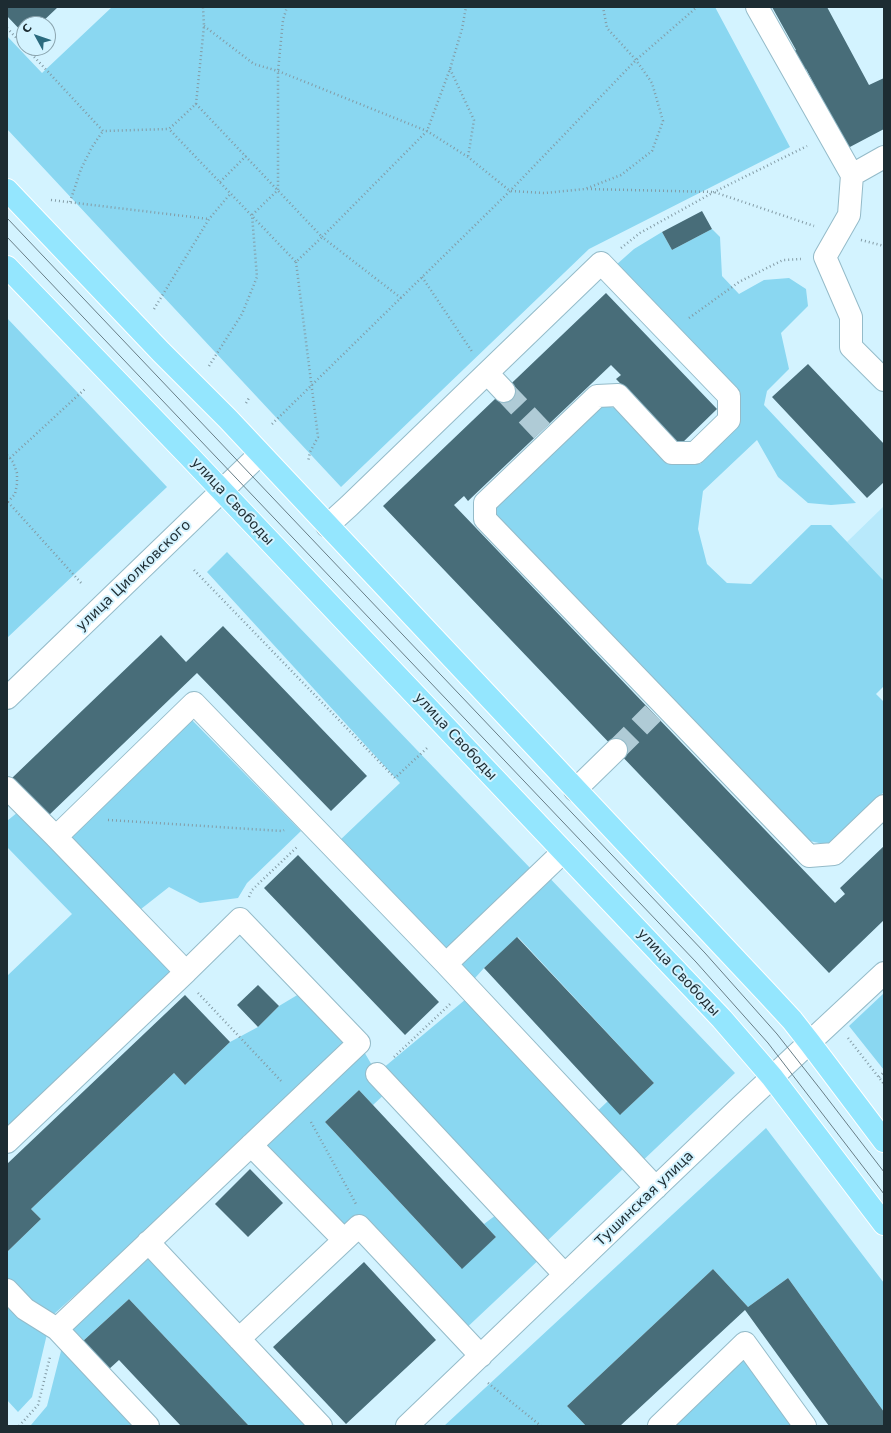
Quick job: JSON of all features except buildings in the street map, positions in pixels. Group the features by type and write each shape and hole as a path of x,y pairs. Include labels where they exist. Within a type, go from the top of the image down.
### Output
{"main road":[{"path":"7,190 161,352 228,419 327,526 768,993 792,1020 884,1141"},
{"name":"улица Свободы","path":"7,267 222,491 722,1019 772,1077 884,1224"}],"street":[{"path":"757,7 852,175 849,215 825,257 851,317 851,347 884,380"},
{"path":"852,175 884,156"},
{"path":"327,526 601,263 729,396 729,420 695,453 672,453 618,396 597,396 546,435 486,502 485,519 658,709 809,856 834,854 884,806"},
{"path":"487,373 504,390"},
{"name":"улица Циолковского","path":"10,688 260,454"},
{"path":"56,837 194,703 446,964 656,1188"},
{"path":"576,790 616,750"},
{"path":"7,788 56,837 184,974"},
{"path":"446,964 563,852"},
{"path":"7,1142 240,919 359,1043 57,1329"},
{"name":"Тушинская улица","path":"410,1425 480,1356 772,1077 884,973"},
{"path":"377,1074 565,1275"},
{"path":"251,1145 344,1240"},
{"path":"239,1338 359,1226 480,1356"},
{"path":"148,1242 321,1426"},
{"path":"7,1290 25,1309 57,1329 148,1426"},
{"path":"659,1426 744,1343 805,1426"}],"path":[{"path":"33,56 103,131 170,129 196,104 204,26 203,7"},
{"path":"252,215 278,190 278,71 283,20 287,7"},
{"path":"296,262 427,131 450,70 462,29 466,7"},
{"path":"584,189 621,175 652,151 663,121 652,83 636,60 607,28 603,7"},
{"path":"272,424 510,192 636,60 697,7"},
{"path":"204,26 254,64 278,71 427,131 468,157 510,192 545,193 584,189 714,192 838,234 884,246"},
{"path":"7,28 16,38"},
{"path":"450,70 474,120 468,157"},
{"path":"196,104 322,237 401,298"},
{"path":"170,129 296,262 318,436 310,452 309,463 306,468"},
{"path":"70,202 81,169 92,147 103,131"},
{"path":"624,245 640,233 714,192 830,135"},
{"path":"220,182 246,156"},
{"path":"154,309 209,219 231,193"},
{"path":"51,200 209,219"},
{"path":"208,367 242,314 257,277 252,215"},
{"path":"694,315 740,282 783,260 825,257"},
{"path":"422,277 474,354"},
{"path":"82,584 8,502 15,494 18,484 17,473 13,462 8,457 86,388"},
{"path":"246,404 249,398"},
{"path":"194,570 395,778 427,748"},
{"path":"75,818 282,831 300,814"},
{"path":"240,919 252,890 315,829"},
{"path":"184,974 299,1100 359,1210"},
{"path":"377,1074 467,987"},
{"path":"835,1020 884,1084"},
{"path":"879,1077 884,1072"},
{"path":"19,1426 38,1405 57,1329"},
{"path":"485,1380 541,1426"}],"shaded area":[{"path":"112,7 715,7 790,147 589,249 341,487 7,129 7,36 16,46 16,56 26,56 42,73"},
{"path":"712,229 720,237 722,276 739,294 764,280 789,278 806,289 808,306 781,333 789,369 767,391 764,405 856,503 831,505 808,503 778,477 757,440 703,491 698,529 707,564 727,583 751,584 811,525 831,525 884,581 884,686 876,694 884,702 884,792 828,845 810,841 496,517 497,504 601,405 619,409 674,464 700,464 737,426 737,392 616,265 634,249 662,232 672,250"},
{"path":"7,318 167,487 7,638"},
{"path":"884,506 884,581 847,542"},
{"path":"227,552 532,870 447,954 338,842 400,783 207,572"},
{"path":"191,719 301,831 247,883 238,898 200,903 169,887 141,909 69,835"},
{"path":"18,812 173,972 7,1130 7,976 72,914 7,847 7,821"},
{"path":"543,871 735,1073 636,1167 590,1118 608,1101 621,1114 654,1083 518,937 484,968 467,987 446,964"},
{"path":"884,993 884,1070 849,1026"},
{"path":"299,994 359,1043 377,1074 391,1088 373,1105 359,1090 325,1122 461,1268 496,1237 484,1224 504,1209 545,1254 460,1334 359,1226 344,1240 251,1145 340,1059 54,1314 47,1334 32,1397 18,1412 7,1400 7,1252 41,1219 31,1209 174,1073 185,1085 230,1042 258,1027 279,1006"},
{"path":"466,999 625,1167 546,1242 382,1069"},
{"path":"766,1128 884,1283 884,1412 788,1278 748,1307 713,1269 567,1406 586,1426 444,1426"},
{"path":"147,1256 310,1426 249,1426 129,1299 82,1342 69,1329"},
{"path":"62,1347 135,1426 31,1425 47,1406"},
{"path":"743,1353 796,1426 665,1426"}],"tunnel":[{"path":"504,391 542,431"},
{"path":"616,750 653,713"}],"tram line":[{"path":"7,218 705,953 777,1034 884,1172"},
{"path":"7,237 696,962 768,1043 884,1194"}]}
